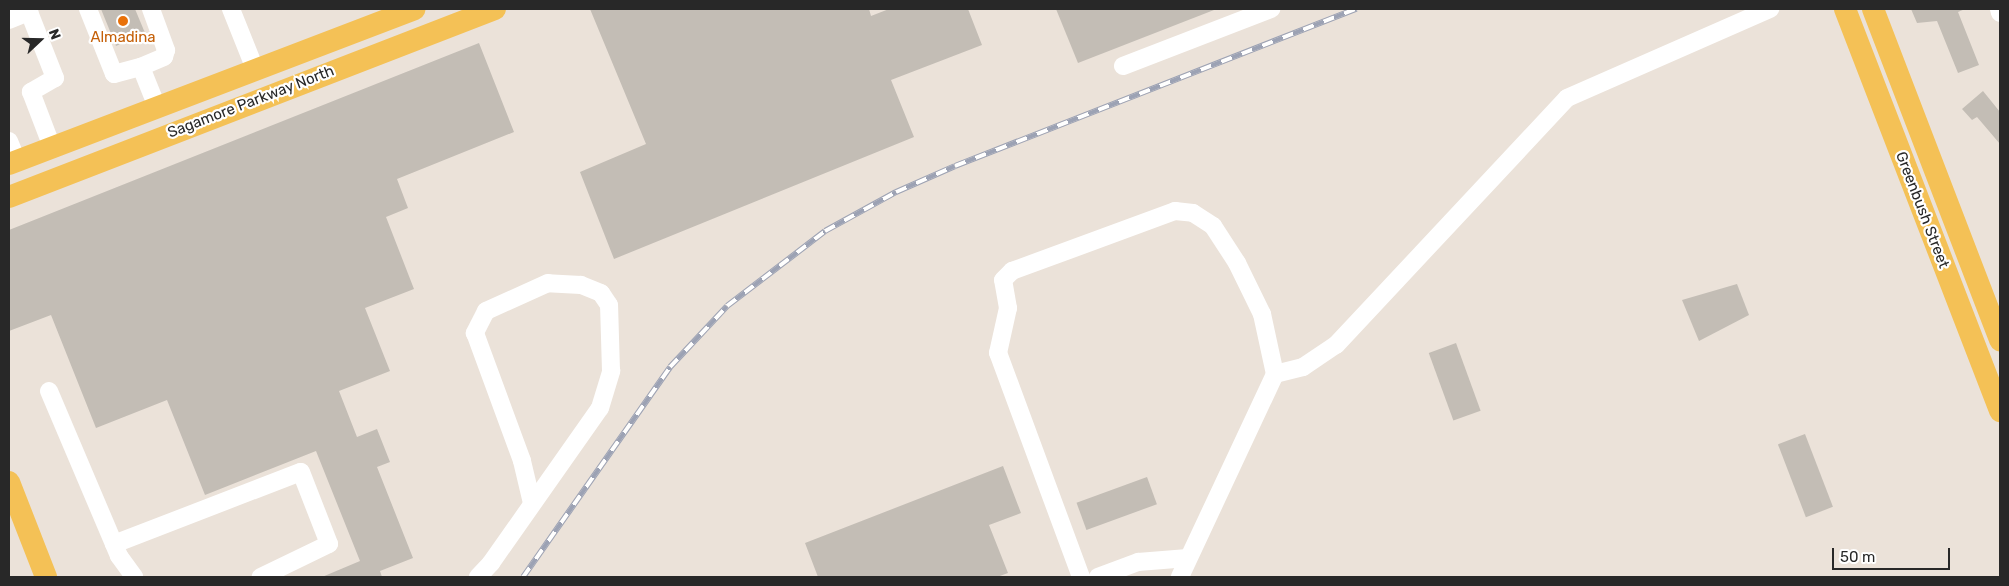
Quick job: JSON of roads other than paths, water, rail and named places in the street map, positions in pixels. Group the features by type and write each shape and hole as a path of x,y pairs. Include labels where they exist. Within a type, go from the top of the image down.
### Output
{"main road":[{"name":"Sagamore Parkway North","path":"11,155 52,147 414,9"},
{"name":"Sagamore Parkway North","path":"9,197 495,9"},
{"name":"Greenbush Street","path":"1845,9 2000,411"},
{"name":"Greenbush Street","path":"1873,9 2000,340"},
{"path":"9,482 13,505 46,577"}],"street":[{"path":"88,9 114,74 142,67 164,57 166,50 151,9"},
{"path":"231,9 255,70"},
{"path":"1275,374 1303,367 1336,345 1567,98 1770,9"},
{"path":"1999,9 2000,13"},
{"path":"1123,66 1263,10"},
{"path":"9,20 29,12 54,78 31,92 52,147"},
{"path":"142,67 157,107"},
{"path":"1082,577 998,353 1008,308 1003,280 1012,271 1175,211 1192,213 1212,226 1237,263 1262,314 1275,374 1180,577"},
{"path":"478,577 532,503 600,408 611,371 609,305 601,293 581,285 548,283 486,311 475,333 522,461 532,503"},
{"path":"49,391 114,544 134,577"},
{"path":"114,544 301,472 329,544 261,577"},
{"path":"1098,577 1138,562 1188,558"}],"railway":[{"path":"523,577 670,367 727,306 825,231 896,192 955,166 1356,9"}],"place":[{"name":"Almadina","path":"123,21"}]}
